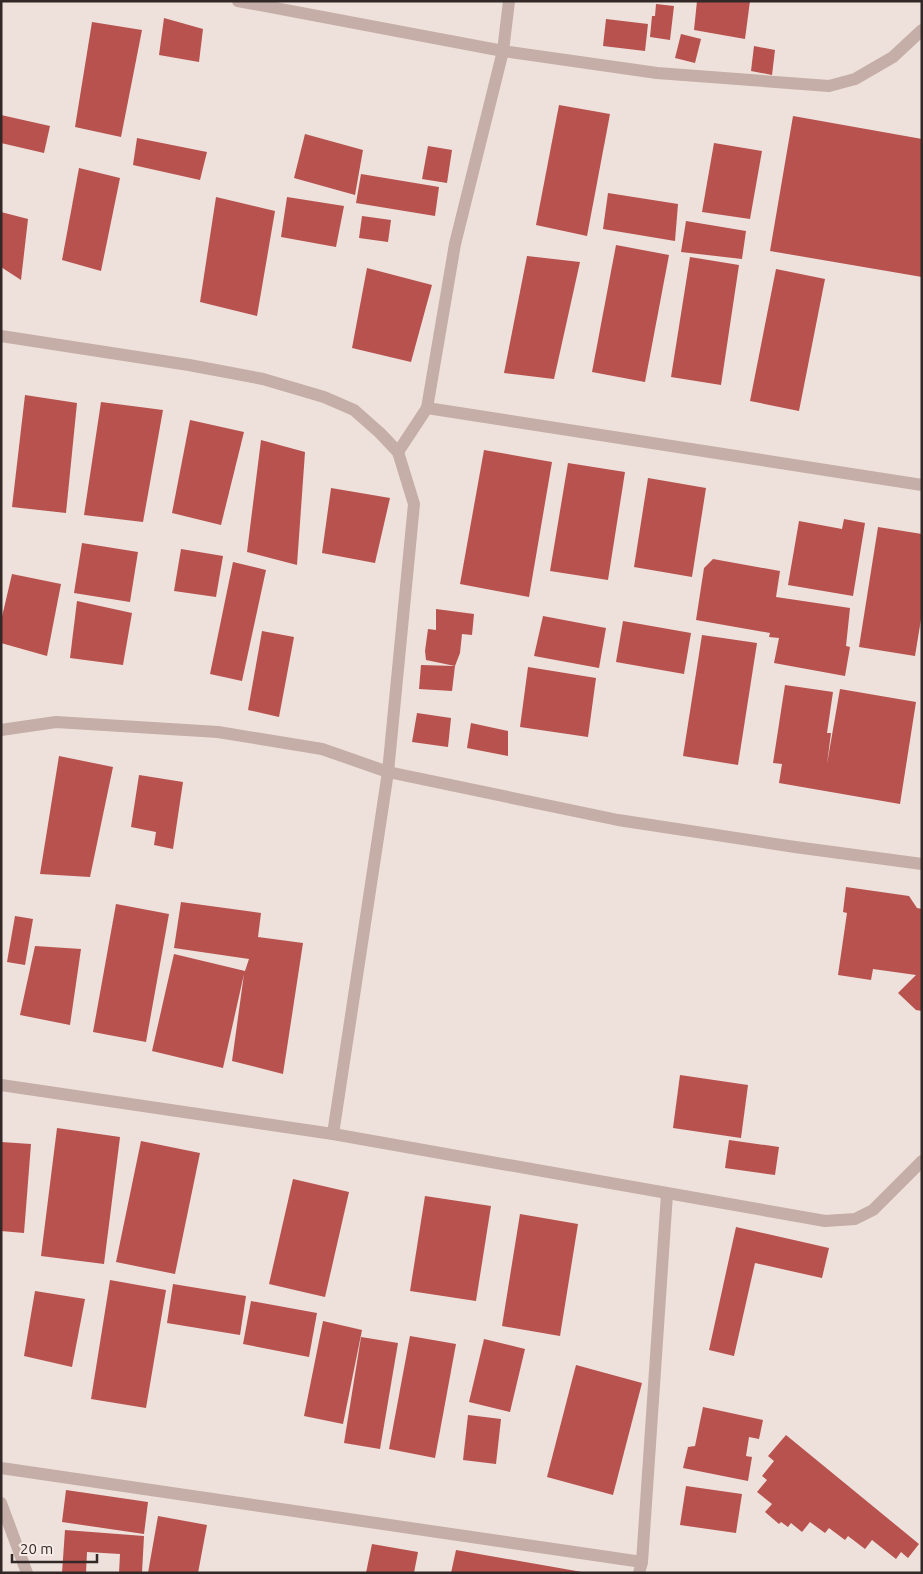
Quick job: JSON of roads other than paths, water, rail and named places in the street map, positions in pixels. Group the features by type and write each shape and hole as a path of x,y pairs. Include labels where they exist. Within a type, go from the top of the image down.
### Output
{"street":[{"path":"238,1 503,51 657,73 830,86 855,79 893,57 922,30"},
{"path":"398,452 427,408 455,244 503,51 509,1"},
{"path":"1,336 235,373 324,396 354,410 398,452 414,504 388,772 333,1134"},
{"path":"427,408 922,485"},
{"path":"1,730 56,722 218,732 322,749 388,772 618,820 922,864"},
{"path":"1,1085 333,1134 825,1221 855,1219 874,1210 922,1161"},
{"path":"1,1468 641,1567 668,1194"},
{"path":"1,1503 26,1573"}]}
